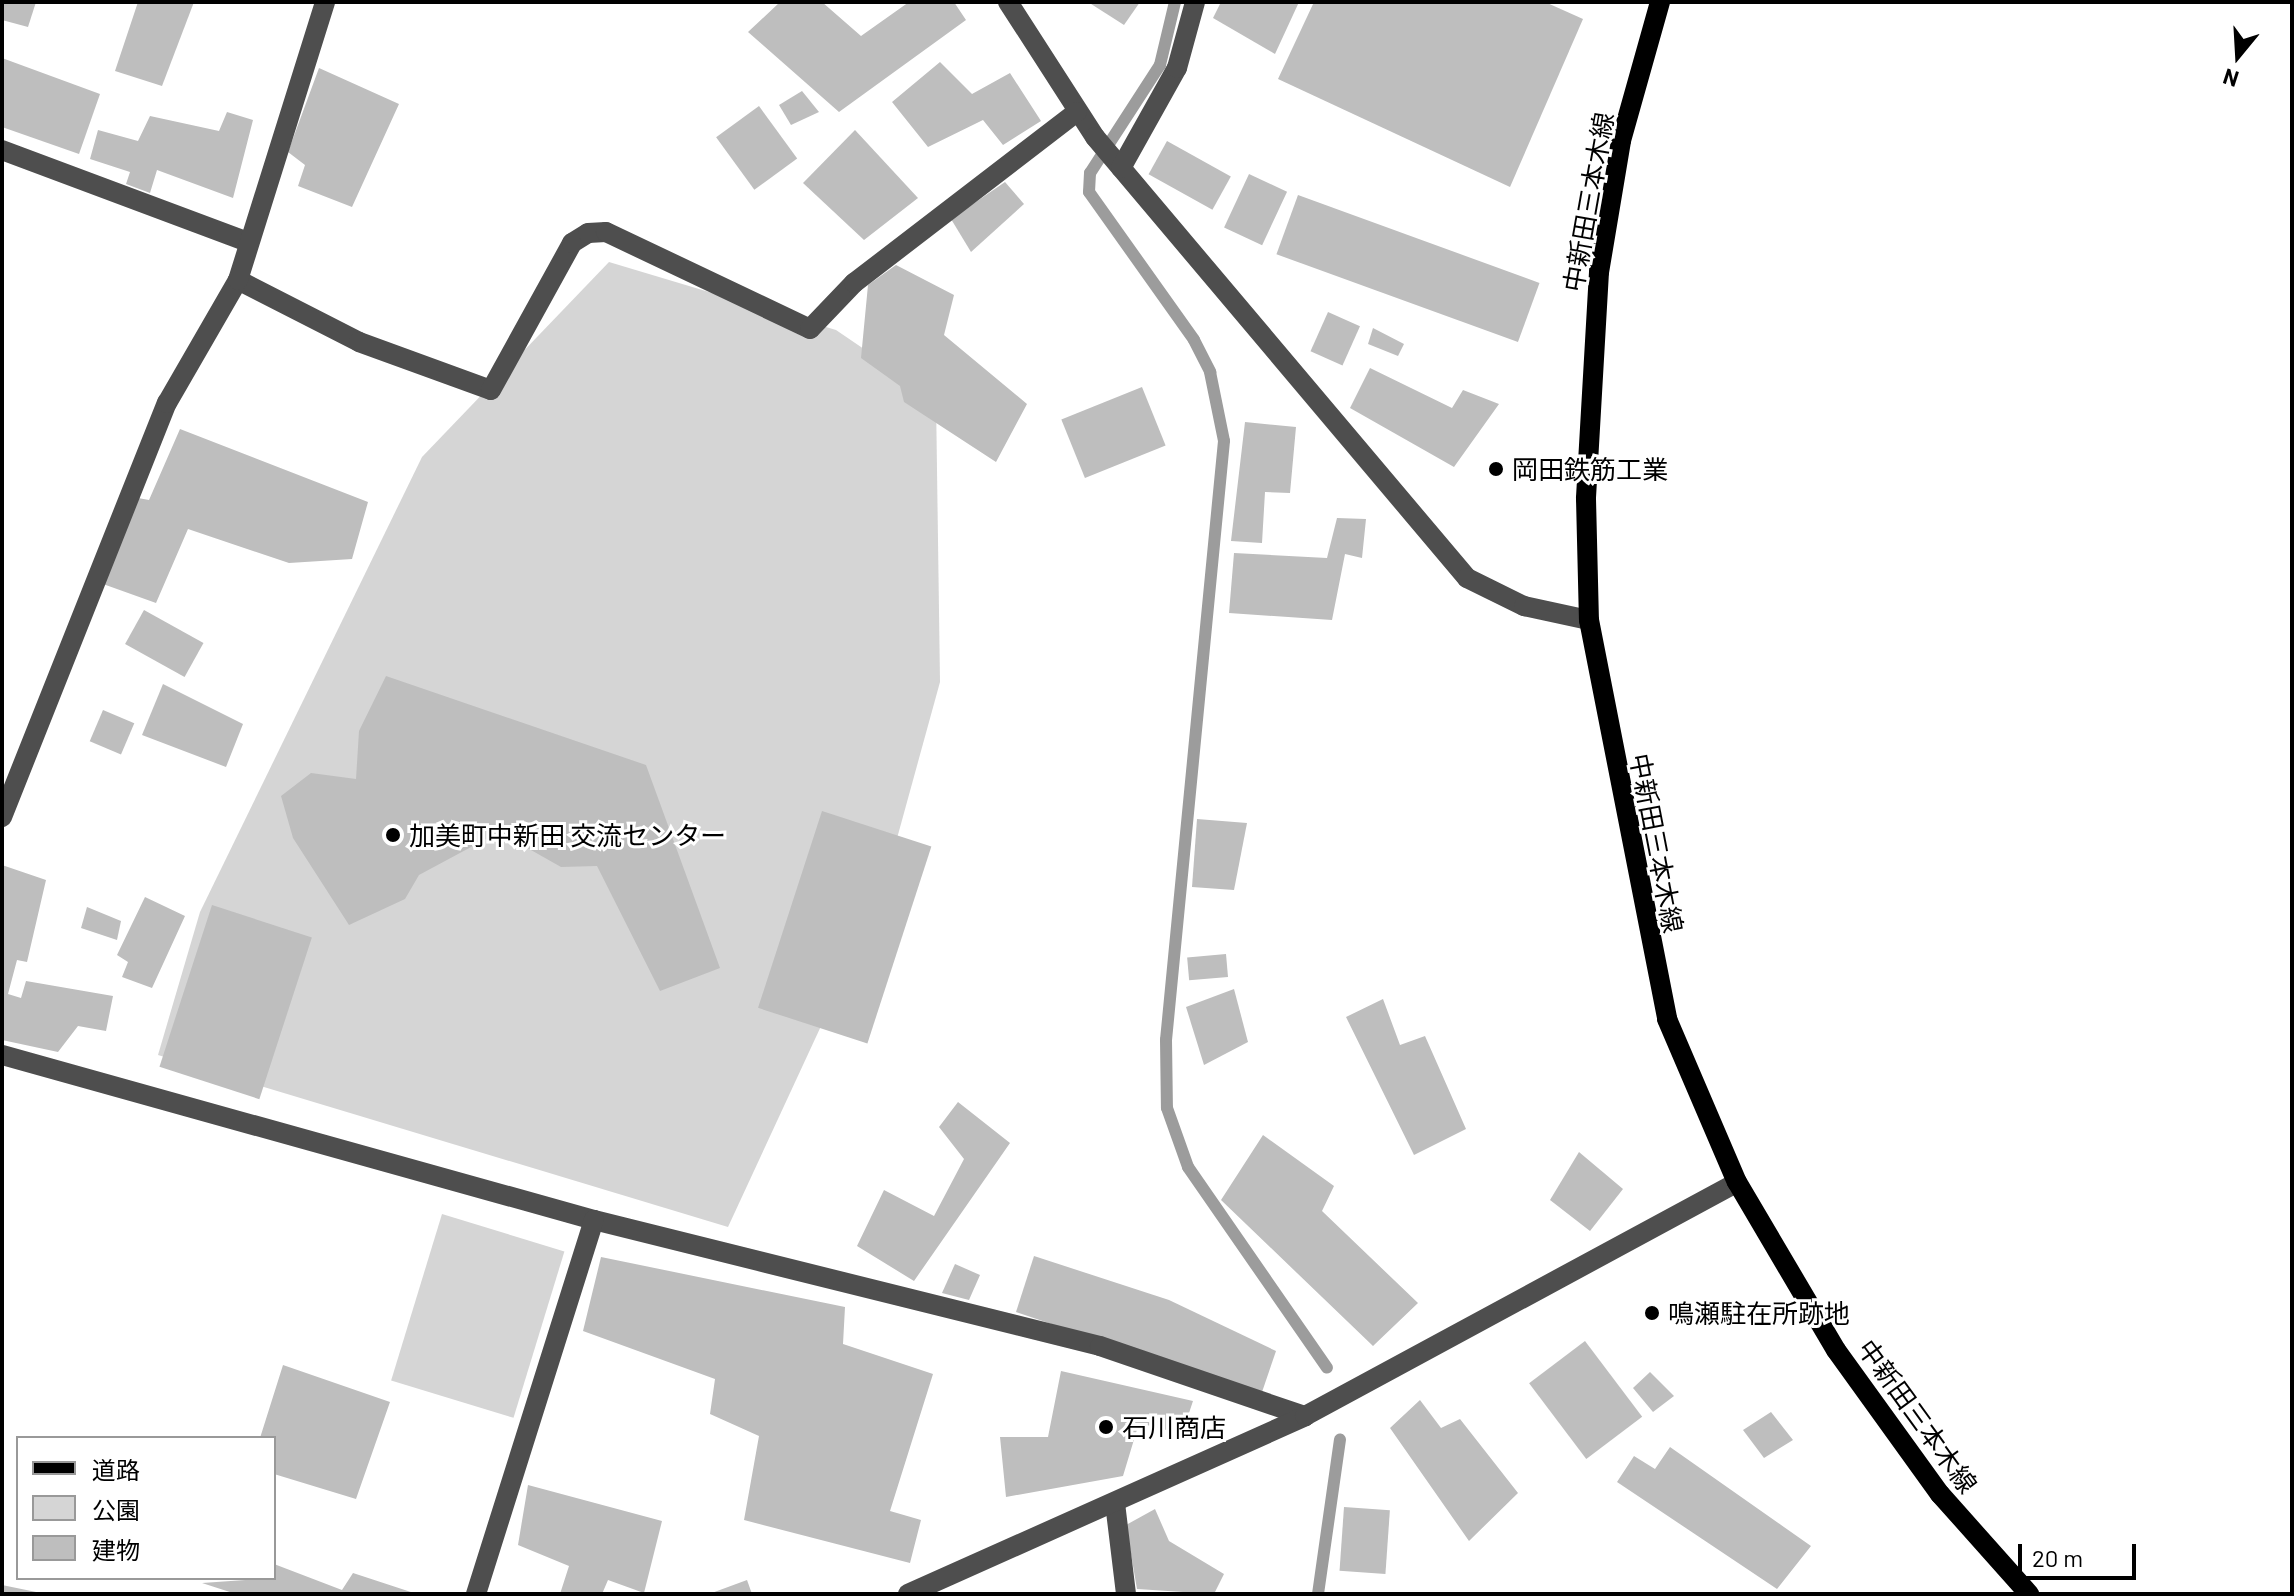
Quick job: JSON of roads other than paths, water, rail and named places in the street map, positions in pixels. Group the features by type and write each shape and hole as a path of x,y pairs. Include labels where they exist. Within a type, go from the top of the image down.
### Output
{"main road":[{"name":"中新田三本木線","path":"1660,2 1621,141 1599,272 1587,470 1589,620 1667,1019 1737,1182 1836,1350 1940,1494 2029,1594"}],"street":[{"path":"2,817 167,403 238,280 246,241 325,2"},
{"path":"1008,2 1095,137 1467,578 1524,606 1589,620"},
{"path":"1116,162 1177,68 1195,2"},
{"path":"238,280 359,342 491,390 572,243 588,233 606,232 810,329 865,274 1077,112"},
{"path":"2,150 246,241"},
{"path":"2,1055 594,1220 1100,1346 1305,1416"},
{"path":"908,1594 1305,1416 1737,1182"},
{"path":"476,1594 594,1220"},
{"path":"1115,1503 1126,1594"}],"waterway":[{"path":"1175,2 1160,65 1090,173 1089,192 1194,340 1210,372 1224,441 1166,1040 1167,1108 1188,1167 1327,1368"},
{"path":"1318,1594 1340,1440"}],"place":[{"name":"岡田鉄筋工業","path":"1496,469"},
{"name":"加美町中新田 交流センター","path":"393,835"},
{"name":"鳴瀬駐在所跡地","path":"1652,1313"},
{"name":"石川商店","path":"1106,1427"}]}
